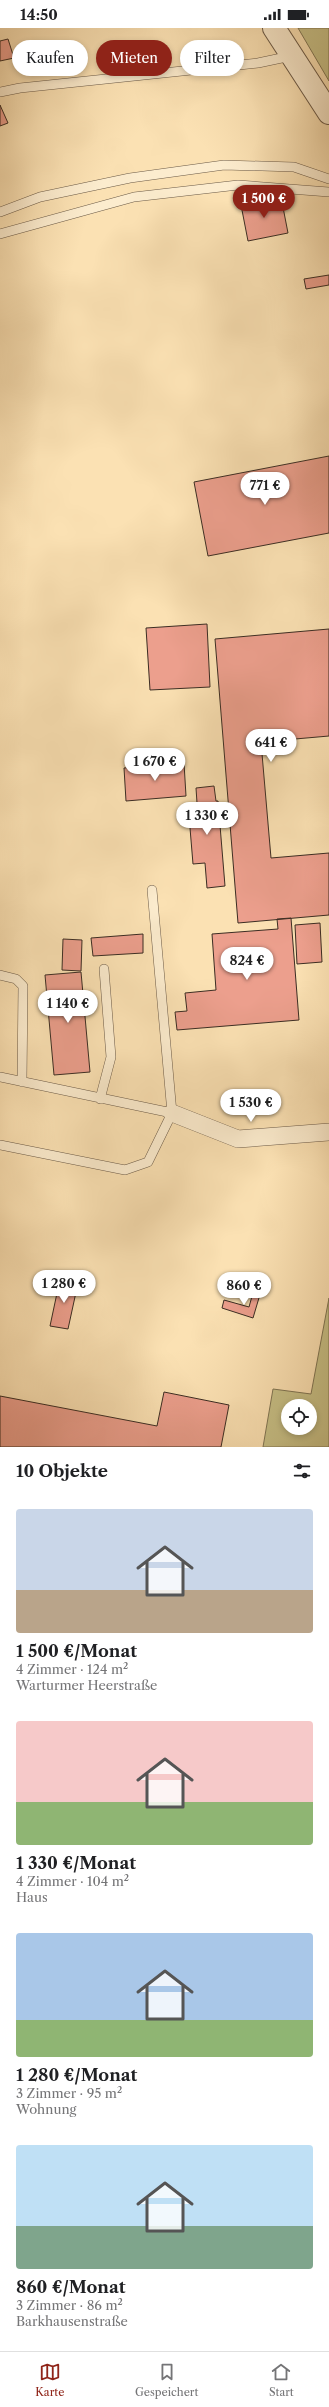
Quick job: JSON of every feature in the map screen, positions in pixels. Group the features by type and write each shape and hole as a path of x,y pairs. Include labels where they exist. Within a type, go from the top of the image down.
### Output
{"street":[{"path":"274,28 329,113"},
{"path":"172,1113 238,1139 329,1132"}],"lane":[{"path":"0,92 20,88 258,63 292,56"},
{"path":"0,212 40,197 130,178 224,165 294,167 329,179"},
{"path":"0,234 134,197 238,185 329,192"},
{"path":"0,1145 126,1170 148,1162 172,1113 152,890"},
{"path":"100,1099 111,1057 104,969"},
{"path":"0,976 16,979 23,986 22,1082"},
{"path":"0,1077 172,1113"}],"shaded area":[{"path":"298,28 329,28 329,81"},
{"path":"329,1298 329,1447 263,1447 273,1389 311,1394"}],"building":[{"path":"8,39 12,52 12,58 0,61 0,41"},
{"path":"0,105 8,123 0,126"},
{"path":"281,197 288,233 248,241 241,205"},
{"path":"329,275 329,285 306,289 304,279"},
{"path":"329,456 329,533 208,556 194,482"},
{"path":"207,624 210,687 150,690 146,628"},
{"path":"329,629 329,736 261,742 271,858 329,853 329,915 238,923 215,639"},
{"path":"184,763 186,796 126,801 124,768"},
{"path":"214,786 216,801 218,801 225,886 207,888 205,863 193,864 188,804 197,803 196,788"},
{"path":"291,918 299,1020 177,1030 175,1012 187,1011 185,993 216,990 212,934 278,929 277,919"},
{"path":"320,923 322,962 297,964 295,925"},
{"path":"143,934 143,953 93,956 91,938"},
{"path":"63,939 82,940 81,971 62,970"},
{"path":"81,972 90,1072 54,1075 45,975"},
{"path":"60,1279 78,1283 68,1329 50,1326"},
{"path":"254,1289 261,1291 253,1318 222,1308 224,1300 249,1307"},
{"path":"164,1392 229,1405 221,1447 0,1447 0,1396 157,1426"}]}
